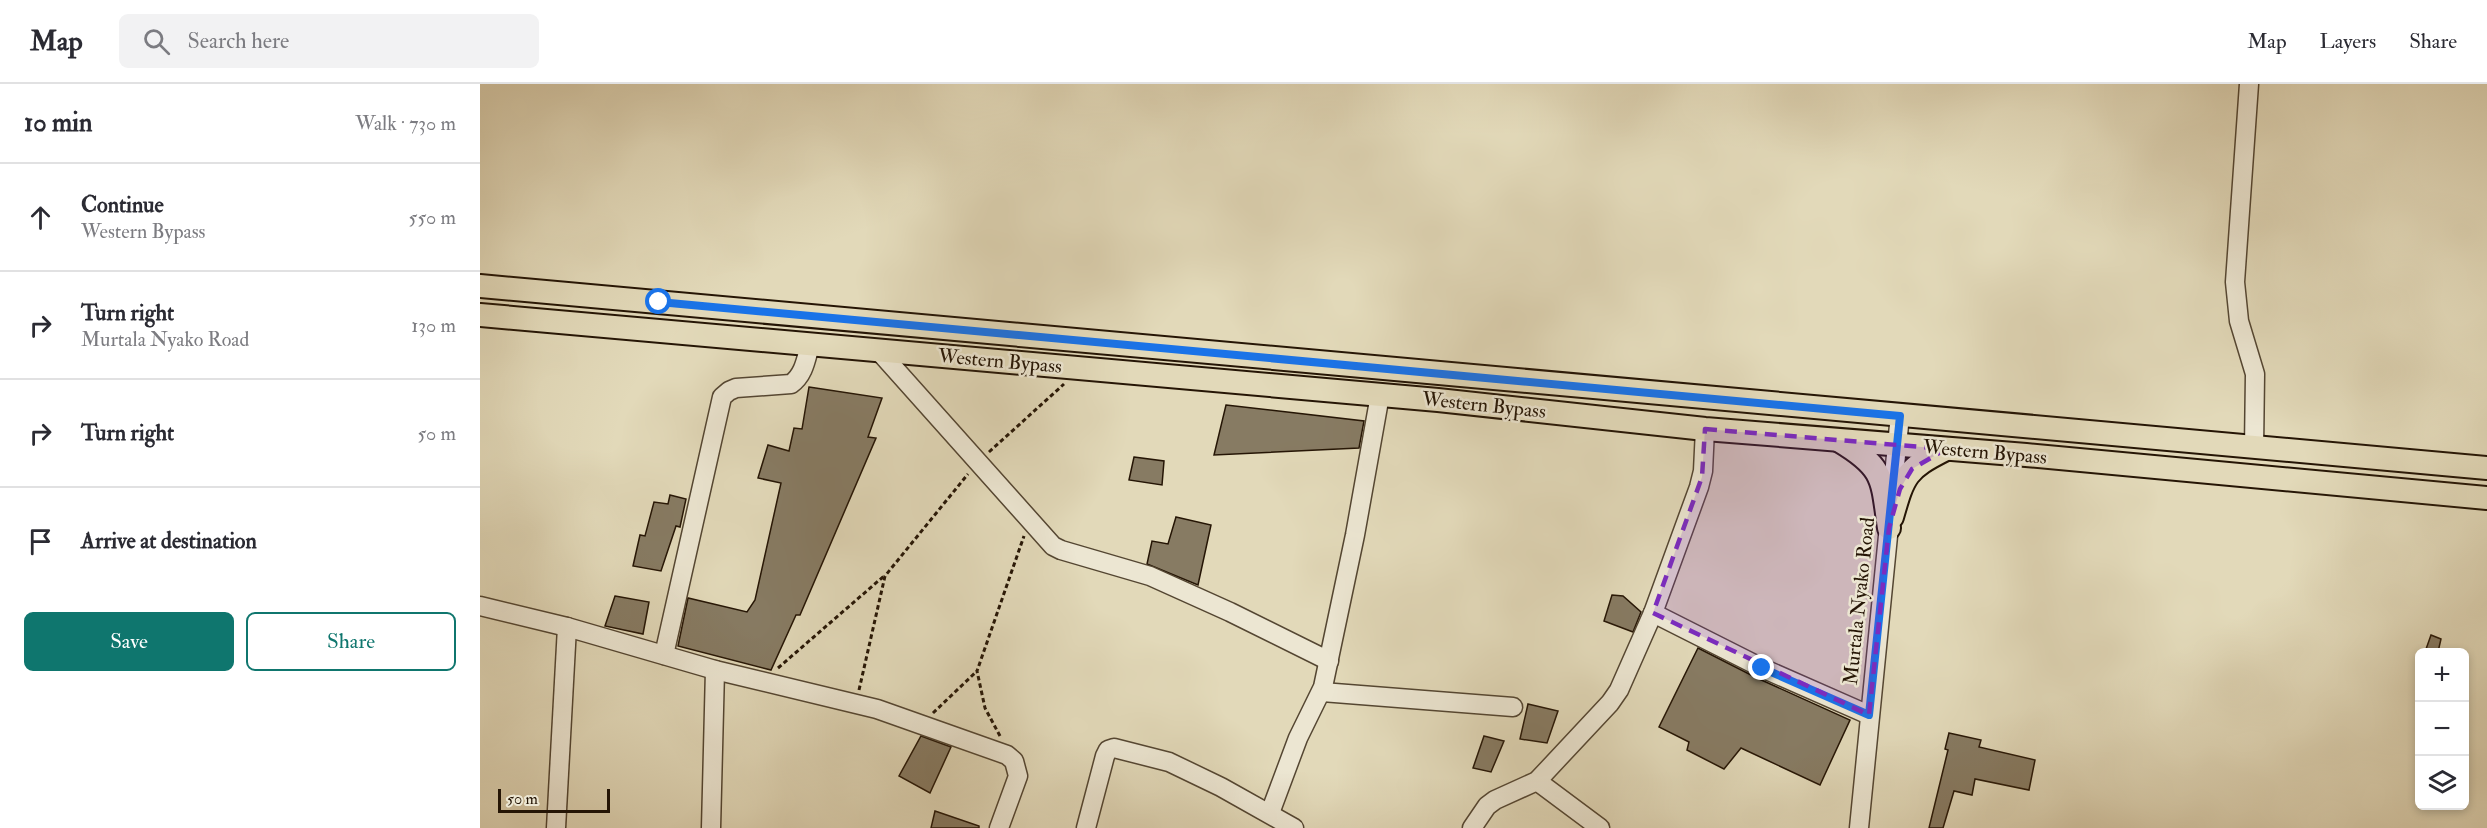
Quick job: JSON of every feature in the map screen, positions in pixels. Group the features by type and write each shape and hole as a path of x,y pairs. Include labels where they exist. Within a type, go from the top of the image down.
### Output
{"main road":[{"name":"Western Bypass","path":"480,286 2487,468"},
{"name":"Western Bypass","path":"480,315 1380,395 1705,429 1946,448 2487,498"},
{"path":"1838,439 1867,459 1880,476 1889,528"},
{"path":"1889,528 1904,478 1920,462 1946,448"}],"street":[{"path":"2249,84 2235,282 2240,321 2255,374 2254,448"},
{"path":"664,655 722,397 736,388 791,384 798,379 802,371 810,345"},
{"path":"878,351 1045,539 1061,550 1150,576 1230,612 1329,662"},
{"path":"1270,813 1298,738 1322,692 1355,535 1380,395"},
{"name":"Murtala Nyako Road","path":"1859,828 1900,416"},
{"path":"1472,828 1487,806 1495,800 1538,782 1615,698 1653,613 1699,487 1703,471 1705,429"},
{"path":"480,606 567,627 715,670 856,704 921,724 1007,755 1014,761 1018,776 999,828"},
{"path":"1653,613 1762,668 1869,715"},
{"path":"556,828 567,627"},
{"path":"711,828 715,670"},
{"path":"1322,692 1513,707"},
{"path":"1086,828 1105,756 1108,750 1114,748 1169,762 1270,813 1293,828"},
{"path":"1538,782 1600,828"}],"path":[{"path":"763,681 885,576 977,462 1081,369"},
{"path":"921,724 977,671 1029,521"},
{"path":"856,704 885,576"},
{"path":"977,671 984,708 1014,761"}],"highlighted area":[{"path":"1705,429 1946,449 1912,469 1900,489 1889,528 1869,715 1653,613 1702,477"}],"building":[{"path":"809,387 882,398 868,437 876,438 800,615 796,615 771,670 678,646 688,598 747,612 755,600 781,483 758,478 768,445 789,451 794,428 802,429"},
{"path":"1226,405 1364,421 1359,448 1214,455"},
{"path":"1134,457 1164,461 1162,485 1129,480"},
{"path":"670,495 686,499 680,527 676,526 661,571 633,566 640,535 645,536 654,502 668,504"},
{"path":"1176,517 1211,525 1198,585 1147,564 1152,541 1168,544"},
{"path":"1612,595 1623,596 1641,612 1633,632 1604,621"},
{"path":"615,596 649,602 643,634 605,626"},
{"path":"2431,635 2441,639 2439,648 2426,648"},
{"path":"1698,648 1757,678 1850,720 1820,785 1741,748 1724,769 1687,750 1689,742 1659,727"},
{"path":"1528,704 1558,711 1547,743 1520,739"},
{"path":"1949,733 1981,740 1979,747 2035,760 2029,790 1975,779 1972,795 1954,791 1943,828 1929,828 1948,750 1945,749"},
{"path":"921,736 951,747 930,793 899,776"},
{"path":"1484,736 1504,741 1491,772 1473,768"},
{"path":"935,811 979,826 979,828 931,828"}],"route":[{"path":"659,302 1900,416 1899,444 1869,715 1762,668"}]}
